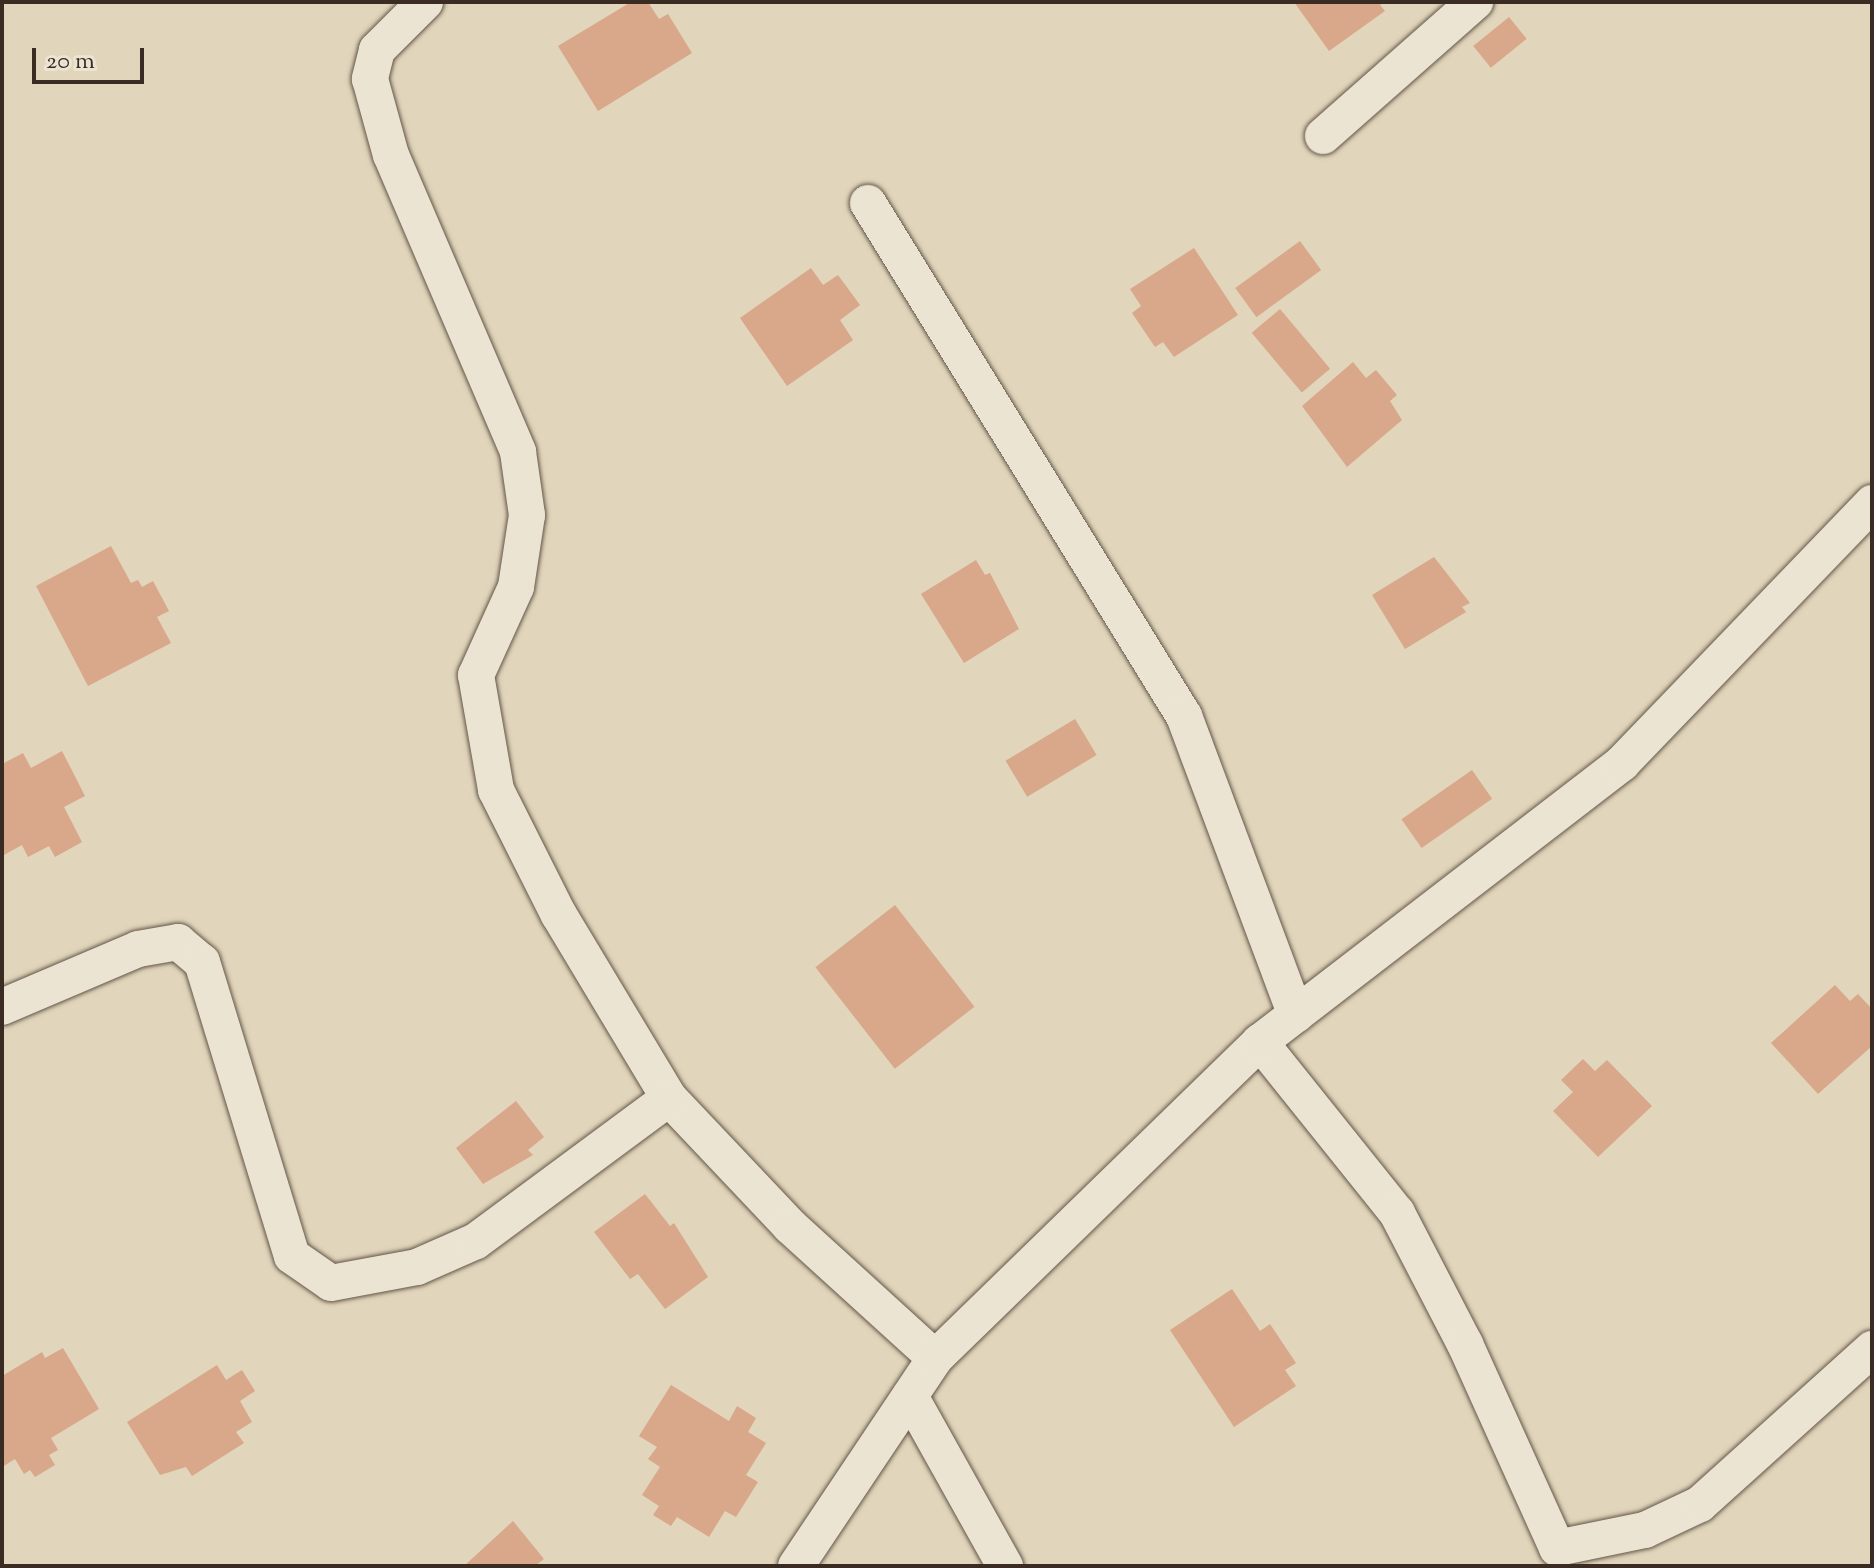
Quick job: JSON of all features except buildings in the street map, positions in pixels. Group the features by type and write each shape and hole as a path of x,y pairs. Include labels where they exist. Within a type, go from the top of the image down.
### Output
{"street":[{"path":"425,2 377,50 370,79 391,155 518,452 527,515 516,587 476,675 496,790 559,915 669,1098 790,1226 935,1358"},
{"path":"1323,136 1475,2"},
{"path":"868,203 1184,716 1296,1015"},
{"path":"796,1566 935,1358 1260,1042 1622,763 1872,503"},
{"path":"2,1007 138,949 178,942 202,962 292,1256 331,1283 417,1267 476,1241 669,1098"},
{"path":"1260,1042 1397,1213 1465,1344 1558,1557 1645,1530 1700,1504 1872,1349"},
{"path":"910,1396 1005,1566"}]}
